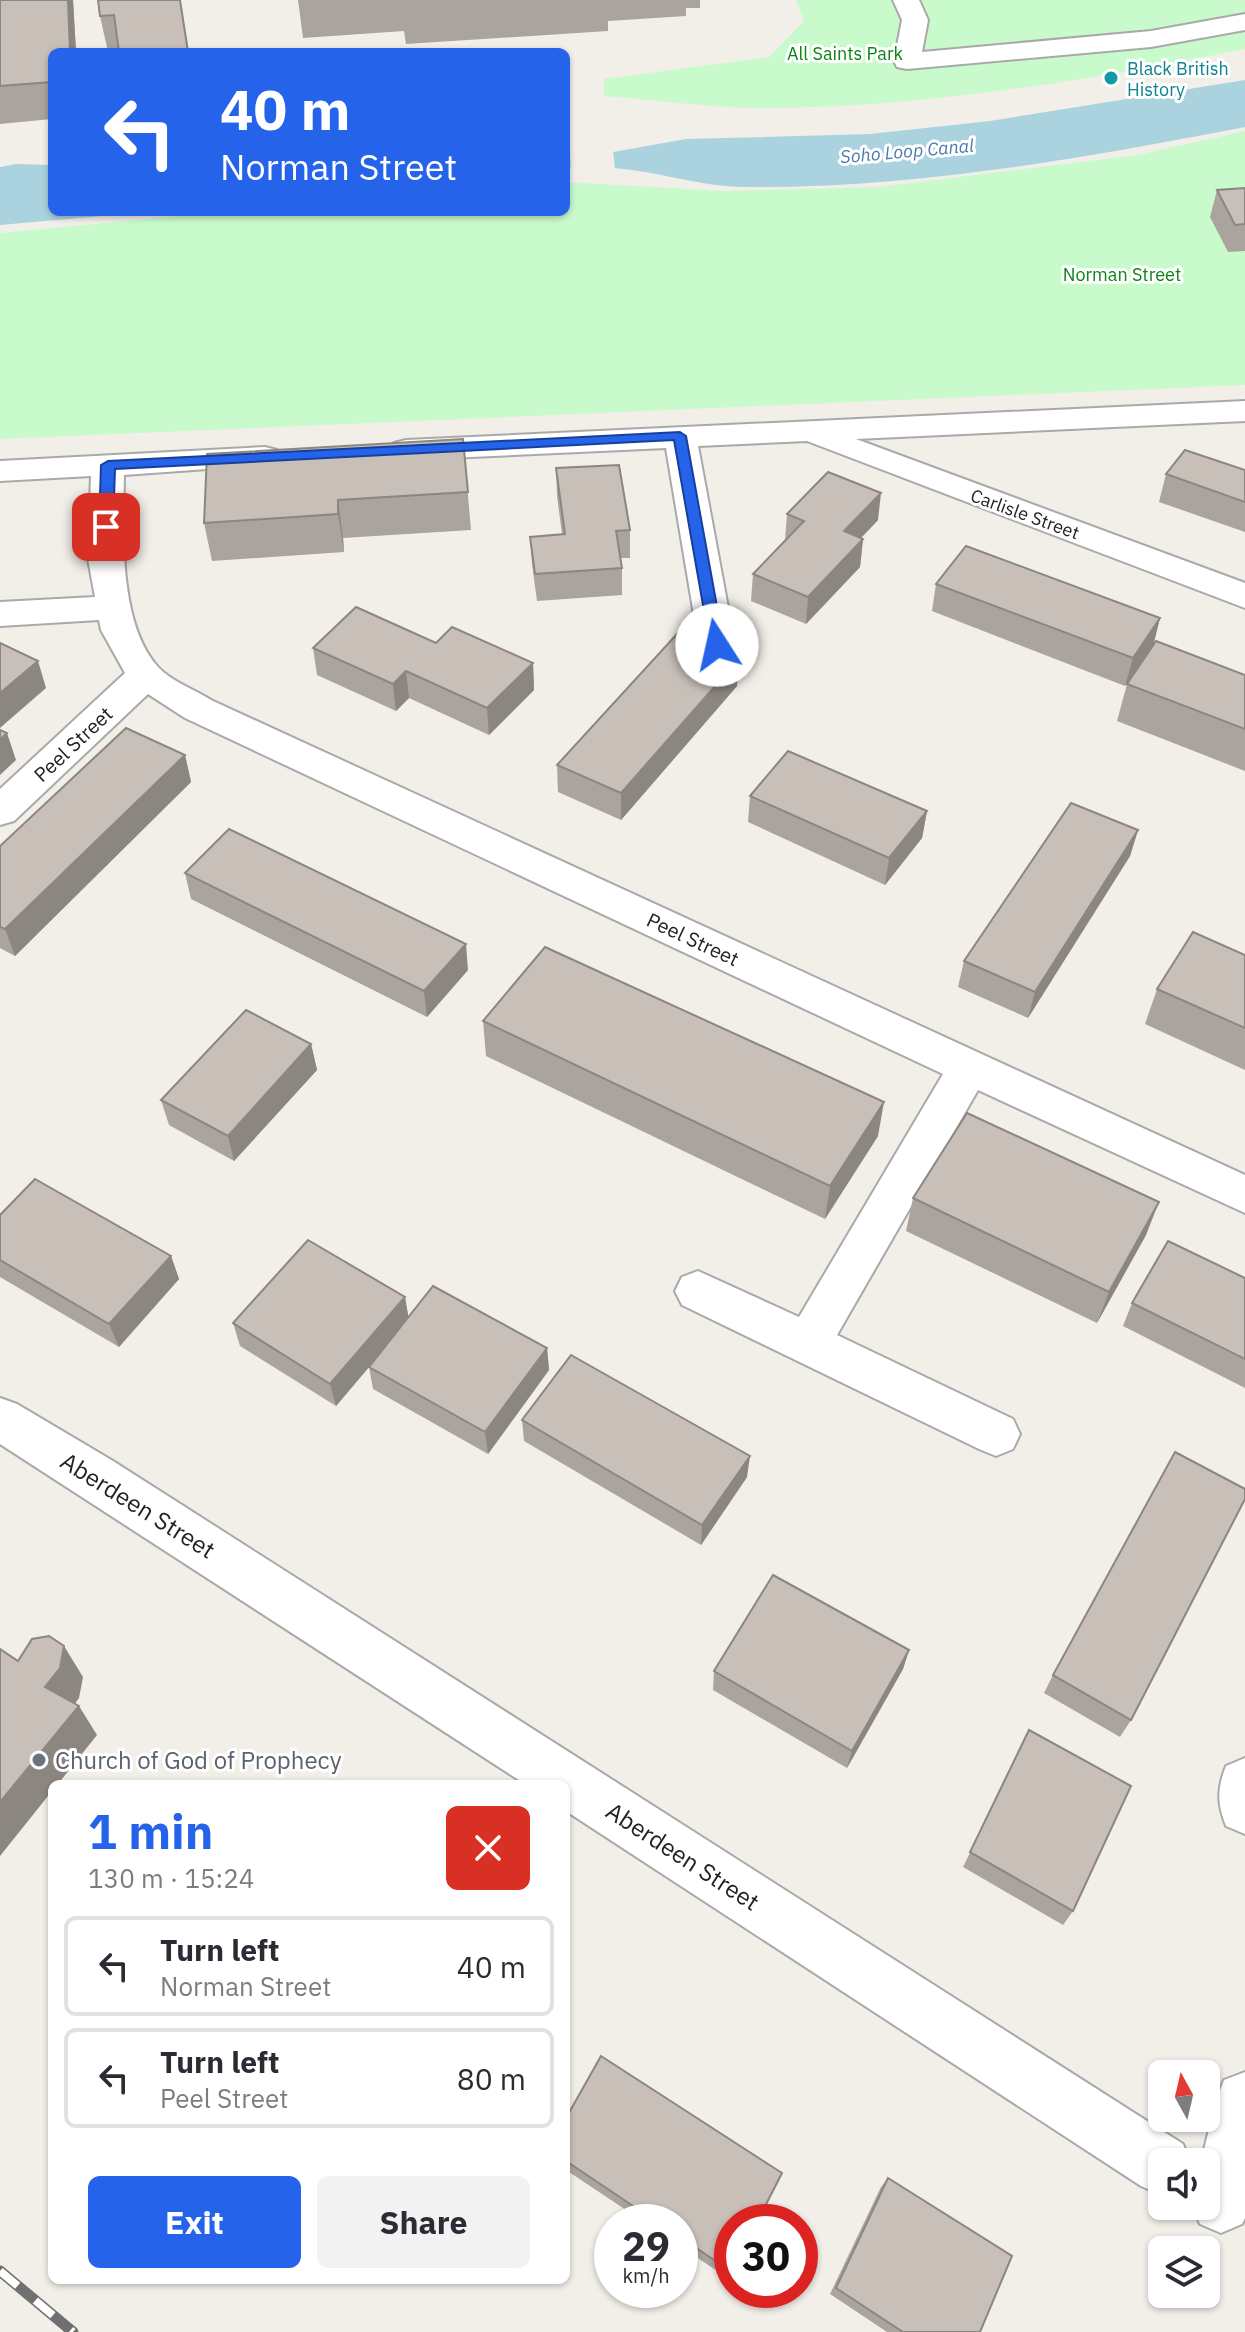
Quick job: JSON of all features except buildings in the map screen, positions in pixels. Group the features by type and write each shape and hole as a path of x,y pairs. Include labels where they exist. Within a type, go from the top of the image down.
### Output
{"street":[{"path":"906,0 915,20 907,61 1151,39 1245,22"},
{"path":"378,451 1245,411"},
{"name":"Carlisle Street","path":"804,431 1245,596"},
{"path":"680,436 717,645"},
{"path":"0,471 299,455"},
{"name":"Peel Street","path":"108,465 105,559 119,630 145,676 198,709 1245,1195"},
{"path":"0,614 73,612 114,606"},
{"name":"Peel Street","path":"0,811 145,676"},
{"path":"807,1345 969,1067"},
{"path":"698,1291 996,1434"},
{"name":"Aberdeen Street","path":"0,1419 96,1477 565,1780"},
{"name":"Aberdeen Street","path":"570,1783 1148,2156"},
{"path":"1245,1785 1245,1807"},
{"path":"1224,2205 1245,2101"}],"green space":[{"name":"All Saints Park","path":"796,0 1245,0 1245,49 1070,81 891,103 753,108 604,96 604,79 769,57 804,21"},
{"name":"Norman Street","path":"1245,131 1245,385 0,439 0,233 180,216 570,216 570,182 723,191 878,187 1137,155"}],"water":[{"name":"Soho Loop Canal","path":"1245,80 1245,127 994,170 867,183 740,187 614,168 570,169 570,153 613,152 686,139 870,134 990,121"},
{"path":"48,165 48,216 102,216 0,225 0,167"}],"pier":[{"path":"613,148 615,172 571,173 570,149"}],"railway":[{"path":"0,2271 73,2332"}],"place":[{"name":"Black British History","path":"1111,78"},
{"name":"Church of God of Prophecy","path":"39,1760"}],"route":[{"path":"106,527 108,465 680,436 717,645"}]}
